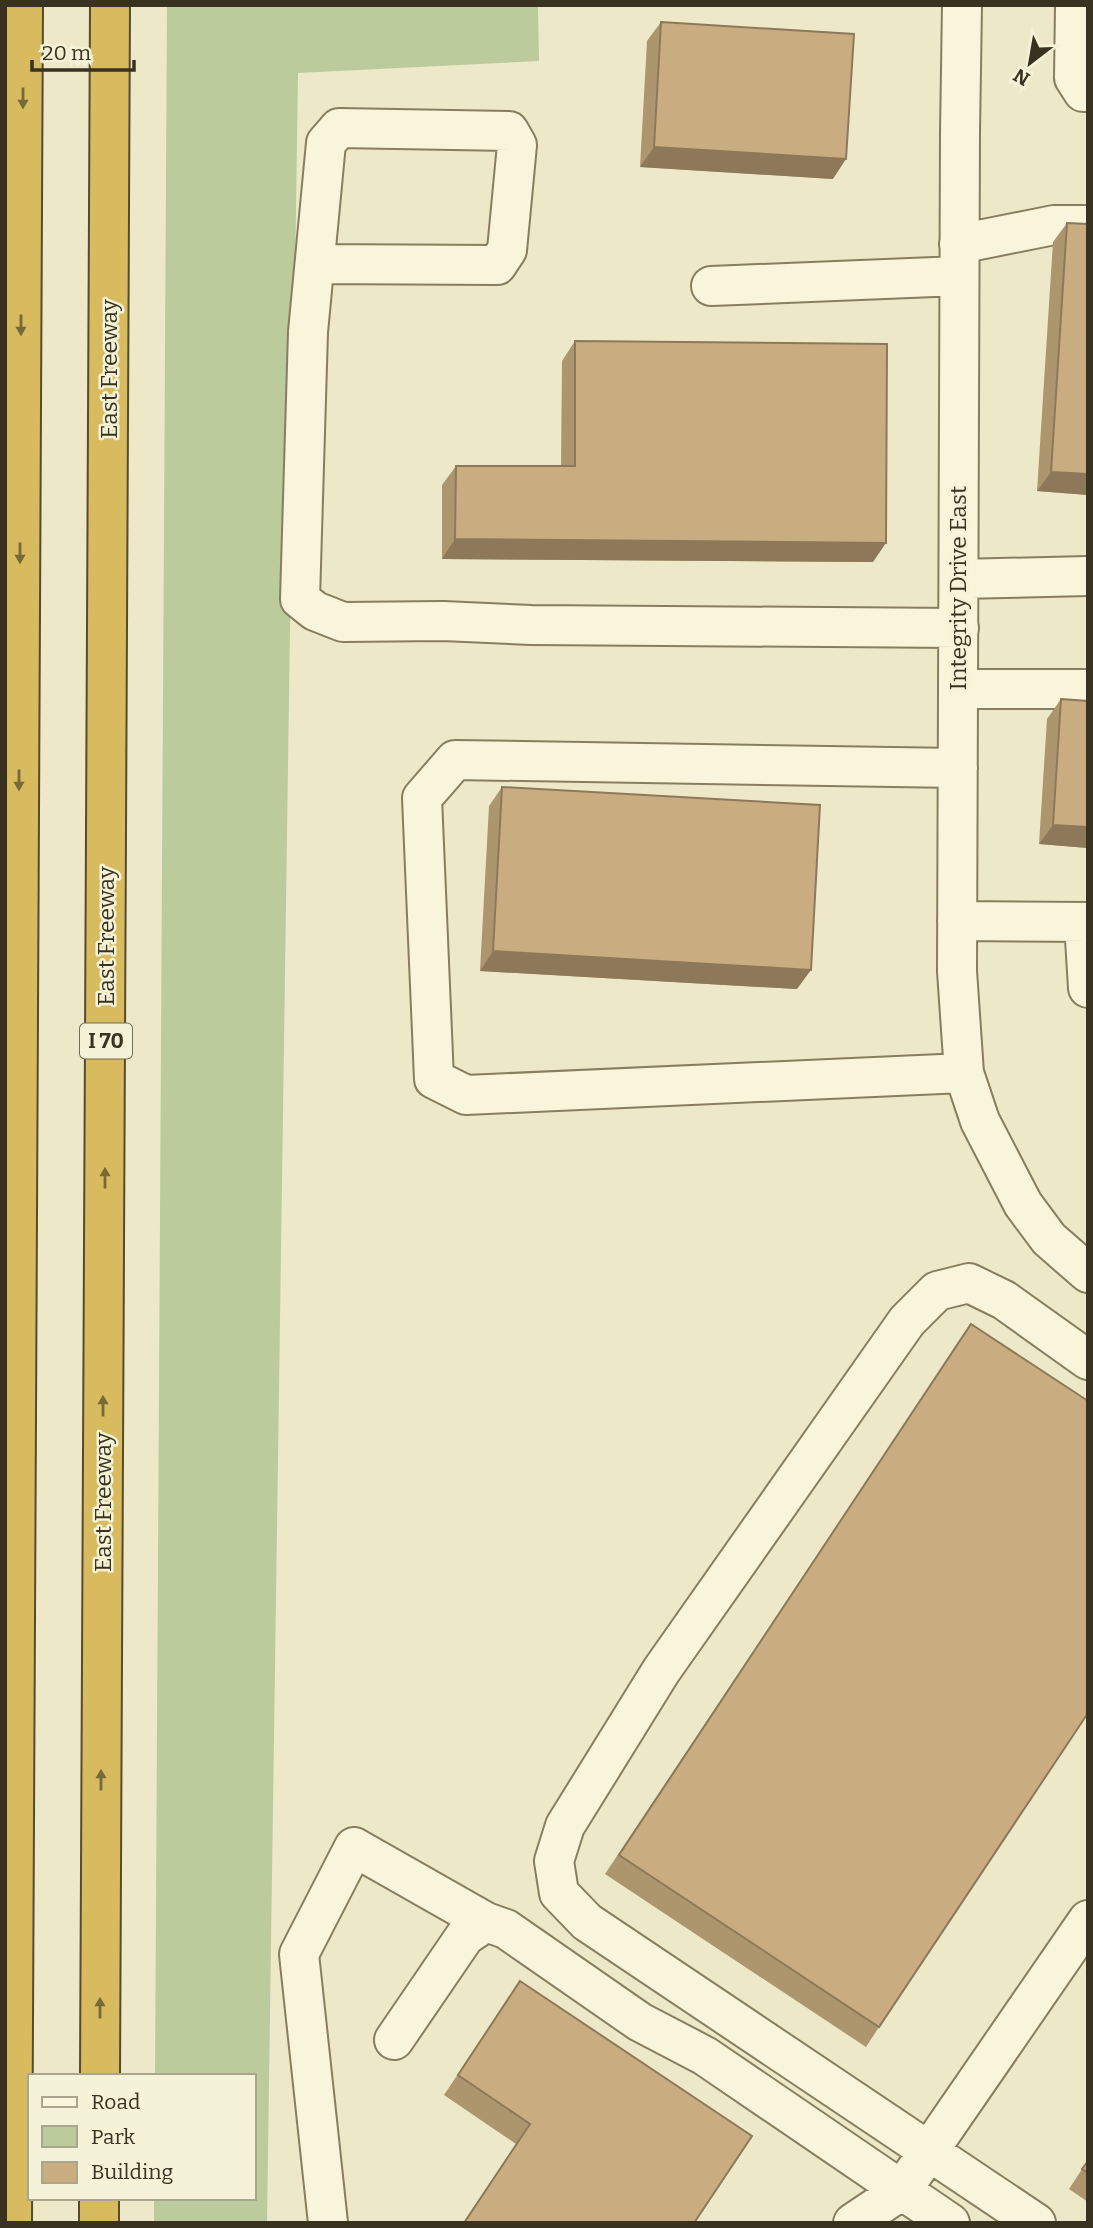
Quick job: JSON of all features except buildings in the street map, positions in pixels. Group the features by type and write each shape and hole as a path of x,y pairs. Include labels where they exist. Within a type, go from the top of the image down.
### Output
{"highway":[{"path":"12,2223 23,5"},
{"name":"East Freeway","path":"100,2074 110,5"},
{"path":"99,2200 99,2223"}],"street":[{"name":"Integrity Drive East","path":"962,5 957,971 964,1073 980,1122 1023,1204 1049,1239 1088,1273"},
{"path":"1075,5 1074,78 1083,92 1088,92"},
{"path":"315,264 497,265 507,250 516,158 517,145 509,131 339,128 326,143 308,332 300,599 315,611 343,622 959,628"},
{"path":"711,286 959,260 1044,227 1088,225"},
{"path":"958,579 1088,576"},
{"path":"958,689 1088,689"},
{"path":"958,768 455,760 422,798 434,1079 466,1095 964,1073"},
{"path":"957,921 1086,922 1088,988"},
{"path":"1037,2223 587,1923 559,1893 554,1861 565,1826 661,1671 907,1321 937,1291 970,1283 1004,1300 1088,1360"},
{"path":"328,2223 299,1954 354,1847 486,1922 506,1929 640,2022 705,2056 950,2223"},
{"path":"853,2223 902,2190 1088,1920"},
{"path":"394,2040 465,1936 486,1922"}],"green space":[{"path":"167,5 538,5 539,61 298,73 267,2223 154,2223 154,2200 256,2200 256,2074 155,2074"}]}
